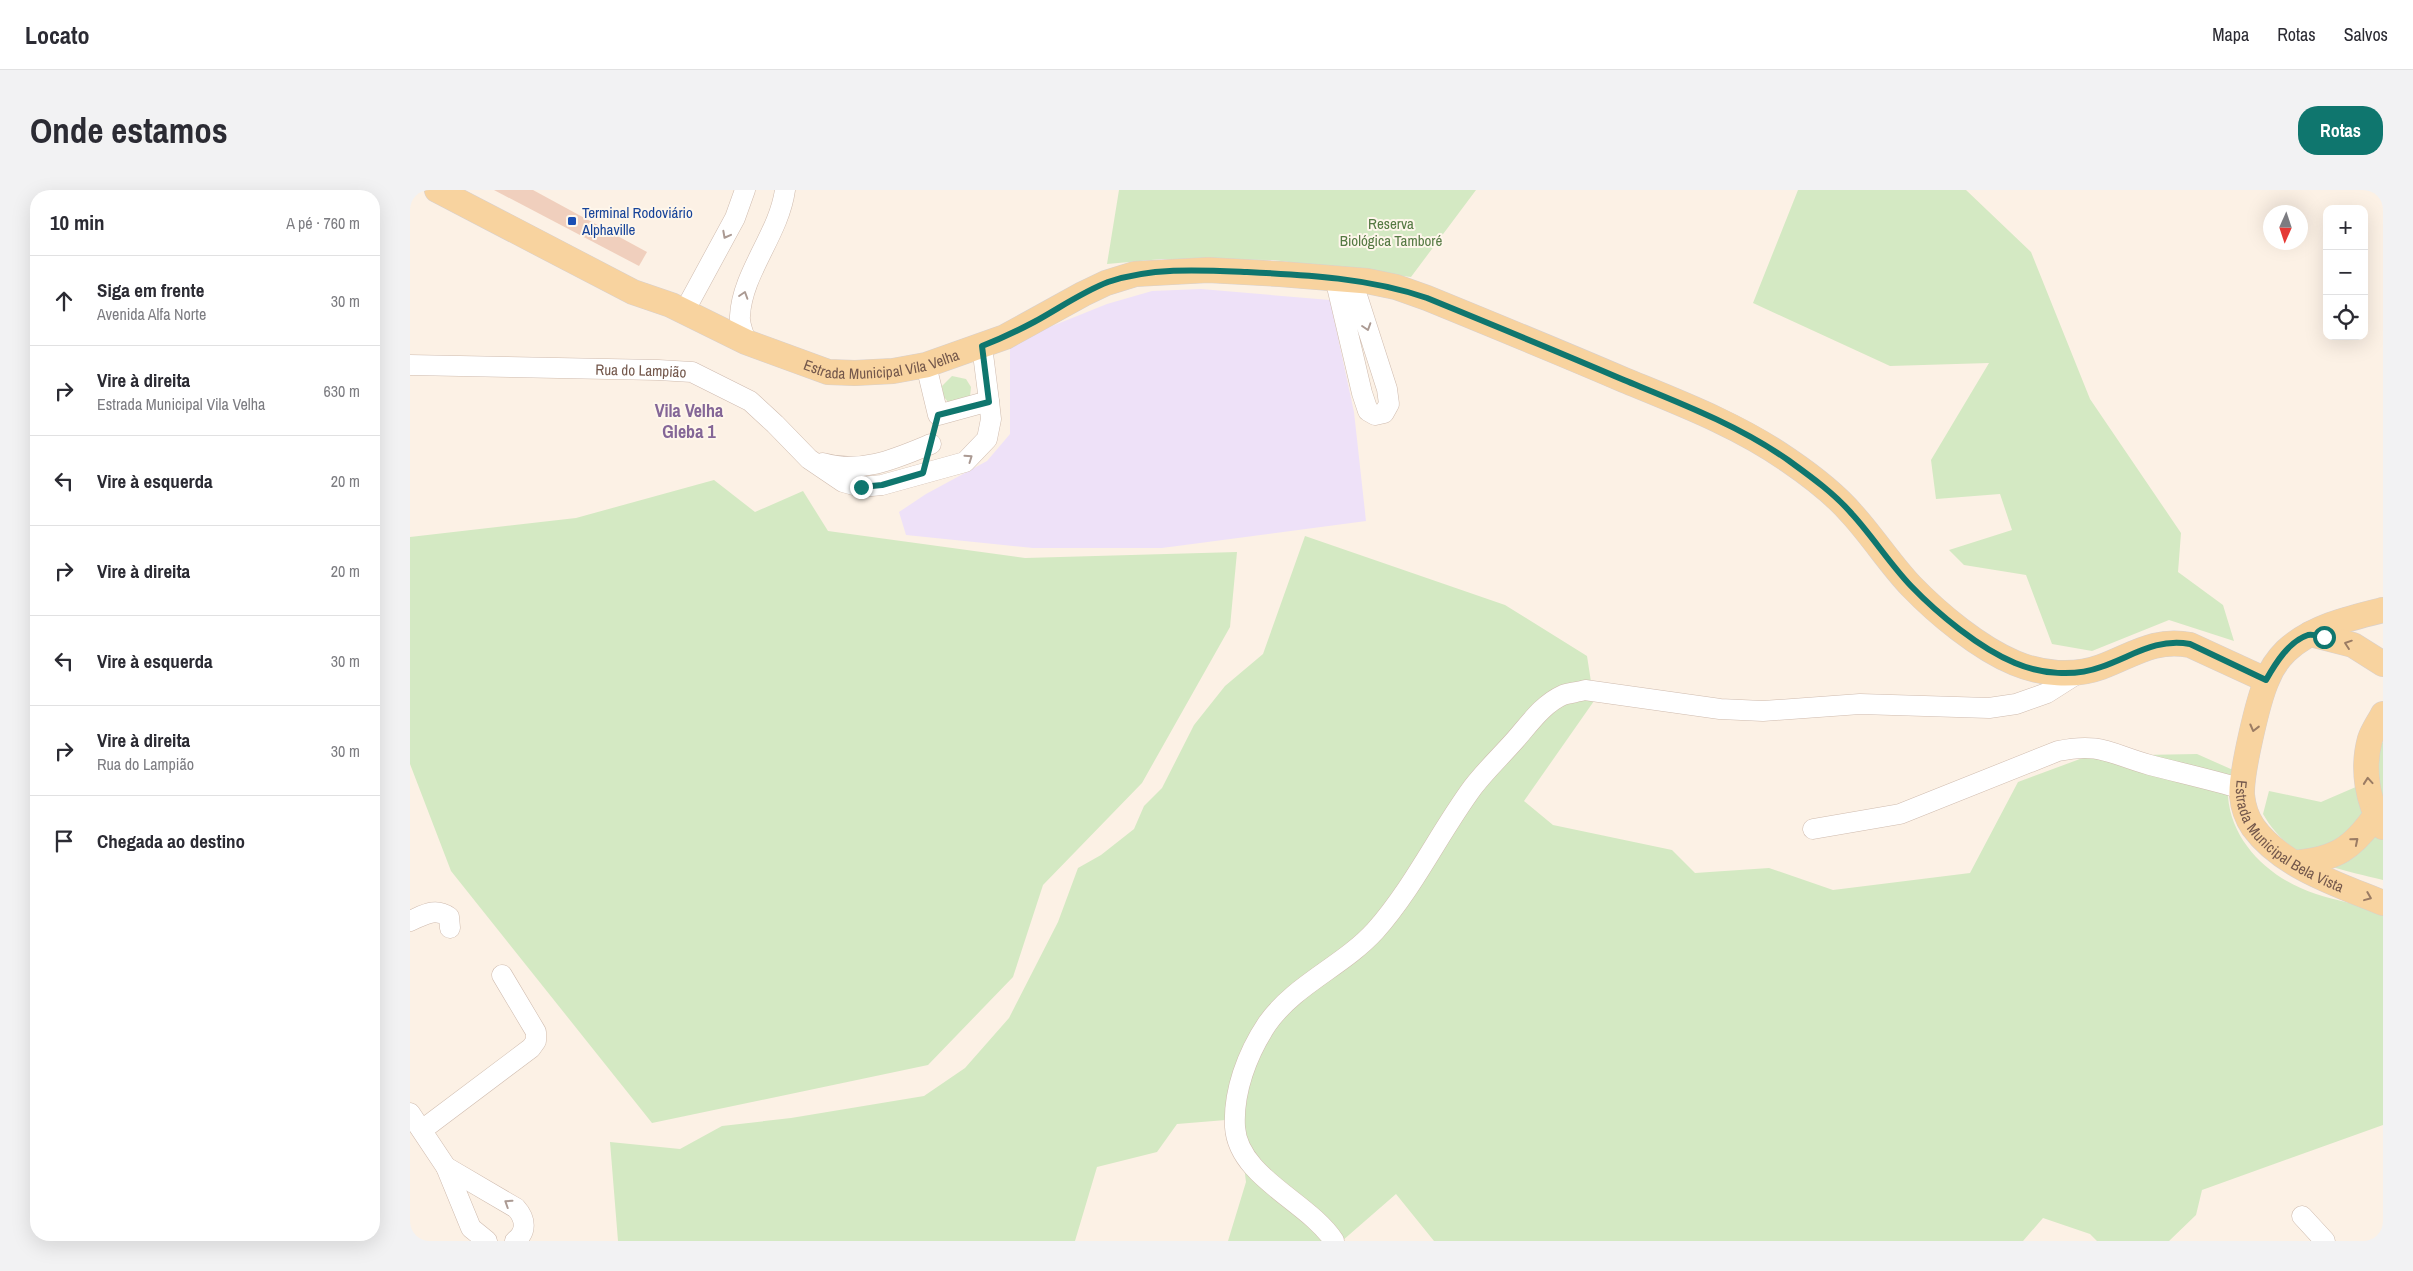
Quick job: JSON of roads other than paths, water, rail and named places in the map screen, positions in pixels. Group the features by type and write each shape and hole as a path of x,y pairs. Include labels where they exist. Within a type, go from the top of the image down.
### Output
{"main road":[{"name":"Estrada Municipal Vila Velha","path":"437,190 633,292 684,312 746,342 828,372 893,371 926,365 982,346 1034,322 1106,283 1135,274 1208,270 1343,279 1396,288 1427,298 1689,407 1756,439 1824,487 1852,514 1912,586 1944,615 1984,646 2014,662 2040,671 2080,672 2099,668 2158,644 2178,642 2190,644 2266,680"},
{"path":"2266,680 2285,652 2310,634 2334,624 2383,610"},
{"path":"2310,634 2353,645 2383,664"},
{"name":"Estrada Municipal Bela Vista","path":"2266,680 2246,762 2243,789 2244,806 2251,825 2264,842 2295,863 2331,882 2383,903"},
{"path":"2295,863 2319,860 2339,854 2379,821 2368,790 2367,755 2370,738 2383,714"}],"street":[{"path":"684,312 735,218 745,190"},
{"path":"746,342 740,318 742,296 778,219 786,190"},
{"path":"1343,279 1387,389 1389,404 1384,413 1375,415 1368,411 1362,394 1343,279"},
{"name":"Rua do Lampião","path":"410,365 692,372 750,401 809,459 843,482 861,487 882,485 965,462 978,450 987,439 990,429 989,402 982,346"},
{"path":"923,473 938,415 926,365"},
{"path":"938,415 989,402"},
{"path":"809,459 841,468 866,466 897,459 931,444"},
{"path":"1334,1241 1325,1226 1266,1178 1247,1159 1237,1143 1235,1106 1248,1059 1266,1026 1278,1009 1347,958 1375,931 1400,899 1474,786 1545,707 1563,695 1585,690 1720,710 1763,711 1860,704 1989,708 2016,704 2047,694 2080,672"},
{"path":"1813,829 1900,814 2058,752 2081,746 2105,749 2148,764 2243,789"},
{"path":"410,921 434,911 440,912 449,917 450,928"},
{"path":"422,1130 531,1048 536,1040 536,1032 502,975"},
{"path":"410,1113 446,1167 472,1228 487,1241"},
{"path":"446,1167 516,1208 521,1214 524,1227 522,1236 515,1241"},
{"path":"2302,1216 2325,1241"}],"place":[{"name":"Terminal Rodoviário Alphaville","path":"572,221"}],"district":[{"name":"Vila Velha Gleba 1","path":"689,420"}],"park label":[{"name":"Reserva Biológica Tamboré","path":"1391,232"}]}
